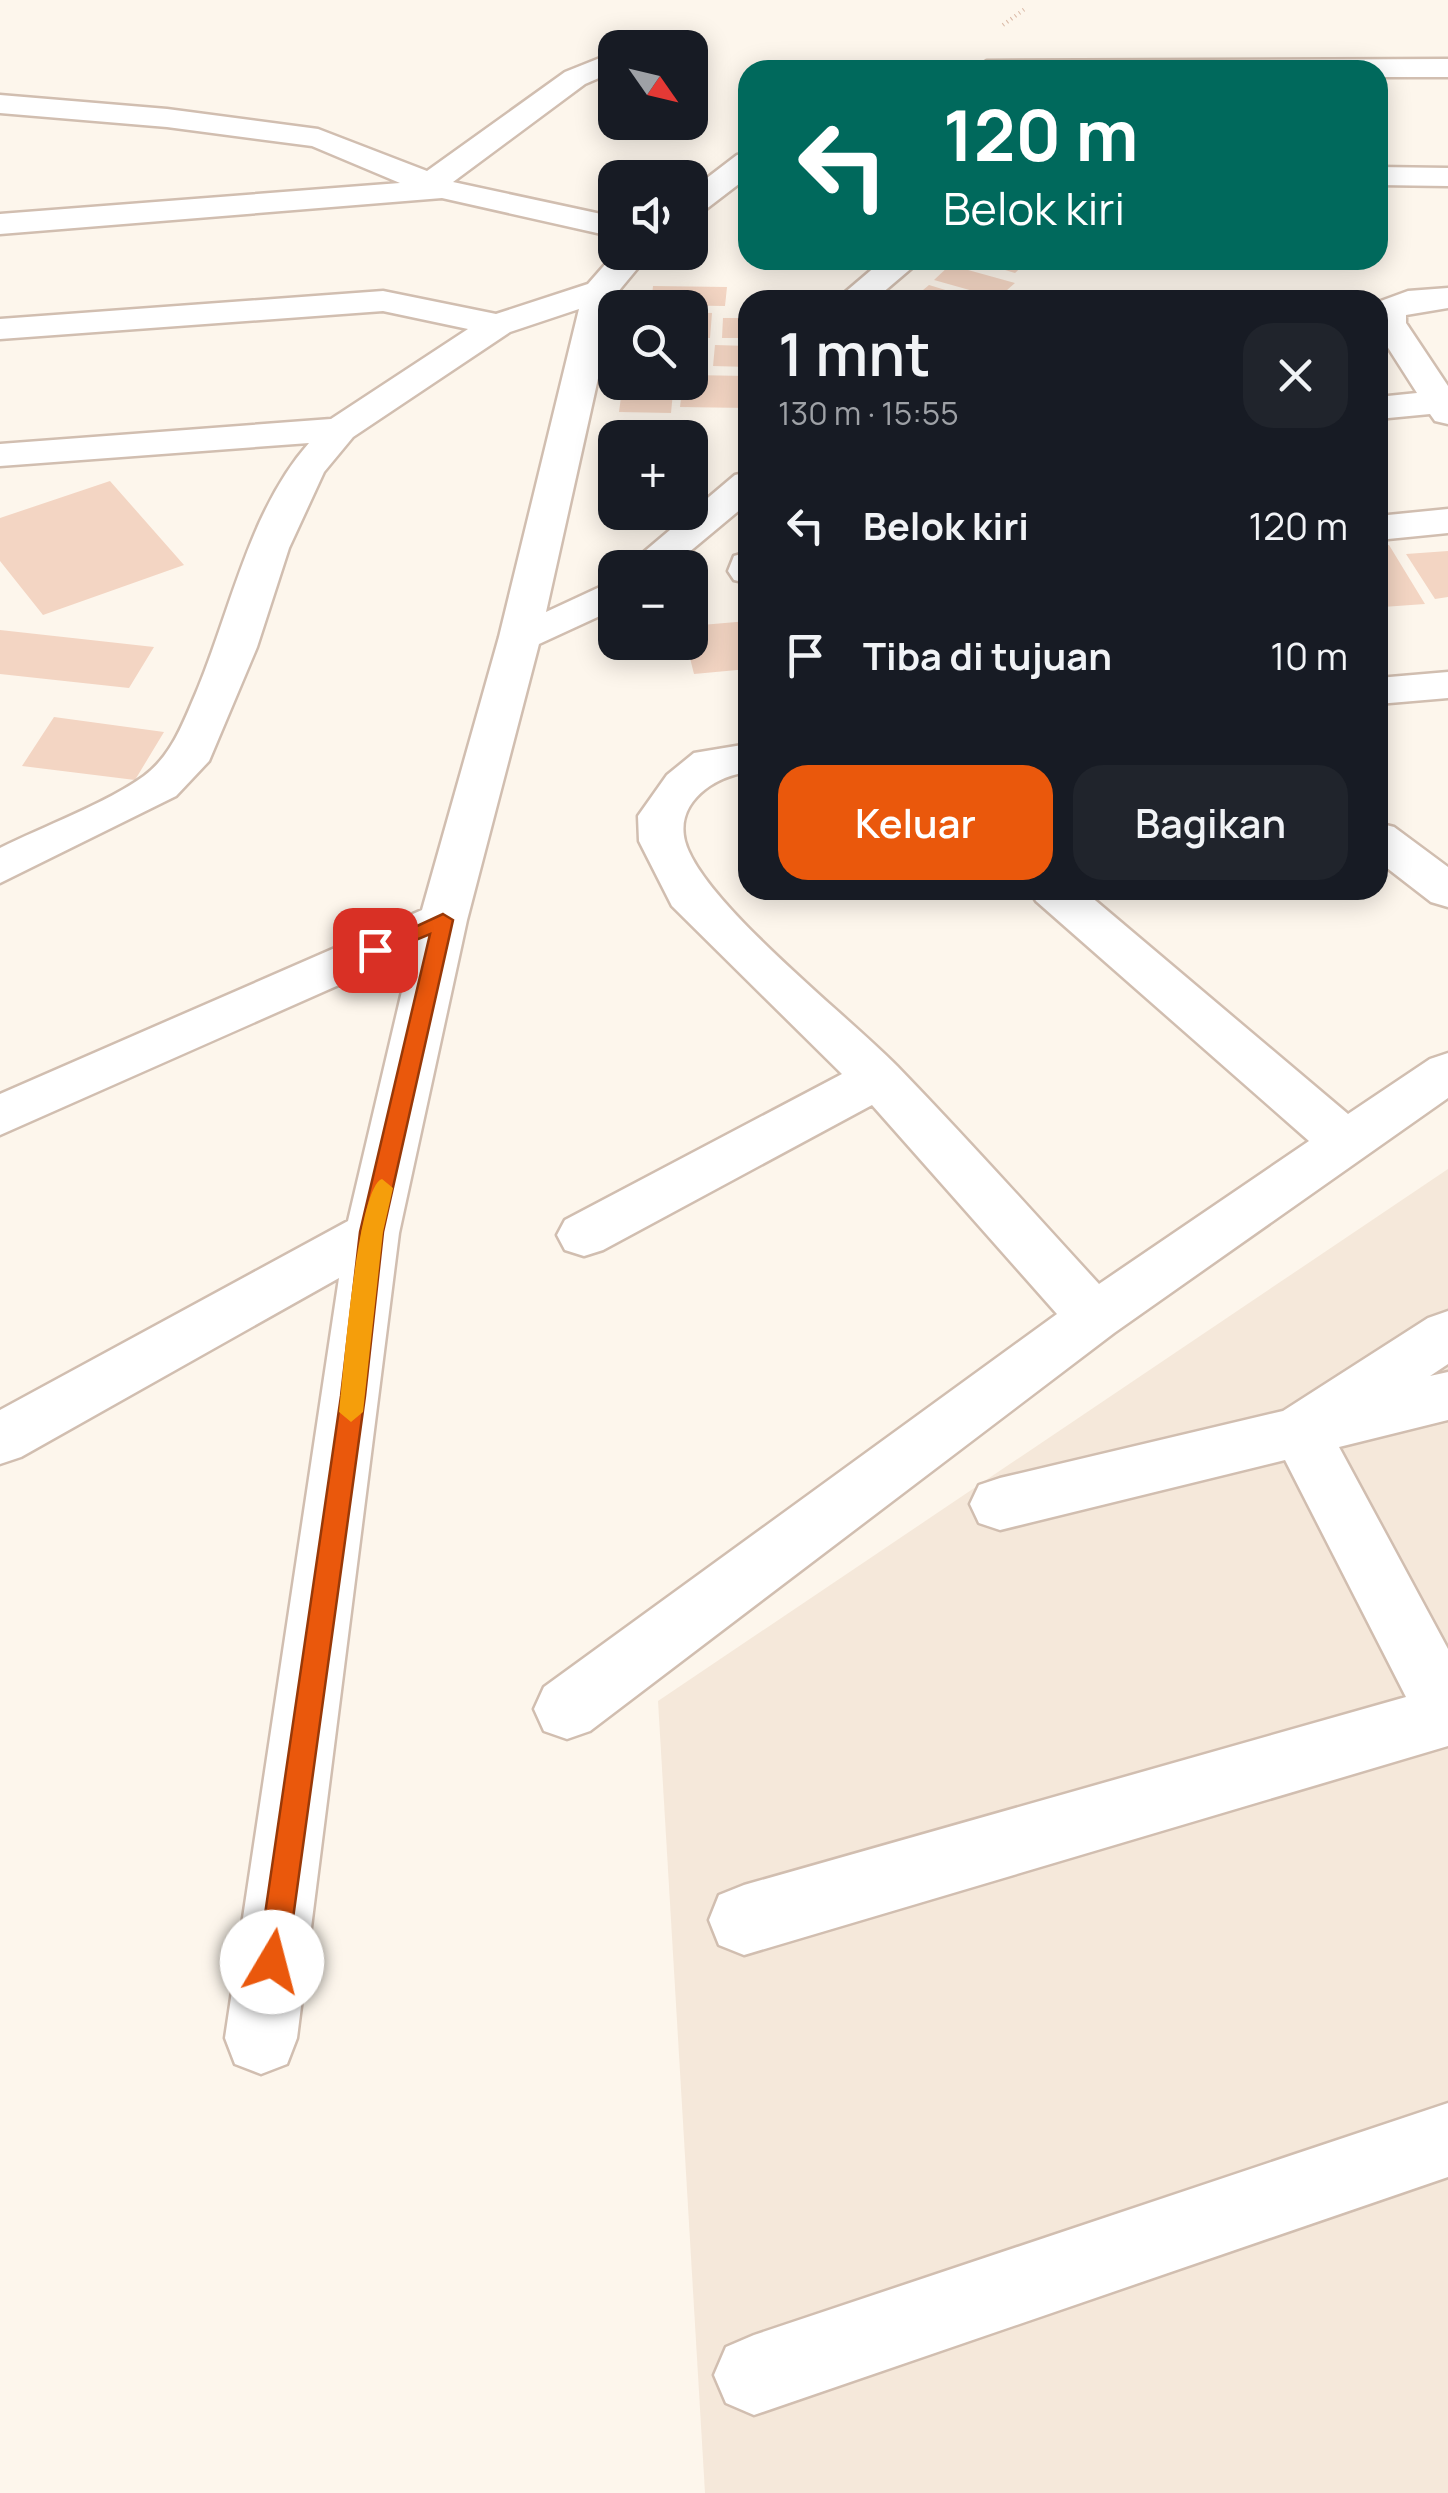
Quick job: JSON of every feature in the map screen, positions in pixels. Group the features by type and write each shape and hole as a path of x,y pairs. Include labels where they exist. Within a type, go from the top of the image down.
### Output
{"street":[{"path":"1388,68 1448,68"},
{"path":"0,224 439,185 575,78 598,69"},
{"path":"0,104 168,118 318,138 439,185 598,223"},
{"path":"708,192 738,170"},
{"path":"1388,176 1448,176"},
{"path":"601,290 619,270"},
{"path":"866,290 891,270"},
{"path":"0,868 160,786 193,752 236,647 268,548 306,469 340,429 498,325 598,292"},
{"path":"1445,406 1389,323 1388,310 1408,302 1448,298"},
{"path":"262,2038 353,1396 372,1232 443,920 520,637 598,300"},
{"path":"0,329 383,301 498,325"},
{"path":"1388,408 1445,406"},
{"path":"0,456 340,429"},
{"path":"667,550 738,491"},
{"path":"1388,527 1448,521"},
{"path":"520,637 575,616 598,602"},
{"path":"1388,691 1448,685"},
{"path":"738,759 710,763 682,785 661,816 662,841 689,896 878,1078 1094,1316"},
{"path":"1388,846 1448,891"},
{"path":"1065,900 1348,1144"},
{"path":"0,1116 443,920"},
{"path":"568,1709 1094,1316 1448,1072"},
{"path":"584,1236 878,1078"},
{"path":"0,1439 372,1232"},
{"path":"1300,1432 1448,1334"},
{"path":"1000,1504 1448,1396"},
{"path":"744,1920 1448,1714 1300,1432"},
{"path":"754,2375 1448,2140"}],"shaded area":[{"path":"1448,1169 1448,2493 705,2493 658,1701"}],"building":[{"path":"945,270 968,270 1015,283 1007,290 970,290 934,280"},
{"path":"653,286 727,287 725,306 708,306 708,290 653,290"},
{"path":"708,313 712,313 708,338"},
{"path":"723,318 738,318 738,338 722,338"},
{"path":"715,345 738,346 738,367 713,366"},
{"path":"708,375 738,376 738,408 680,407 681,400 708,400"},
{"path":"621,400 672,400 671,413 619,412"},
{"path":"110,481 184,565 43,615 0,561 0,518"},
{"path":"1389,545 1425,604 1388,607"},
{"path":"1448,551 1448,597 1435,599 1406,554"},
{"path":"738,622 738,670 694,674 690,660 708,660 708,624"},
{"path":"0,630 154,647 129,688 0,674"},
{"path":"54,717 164,732 135,780 22,766"}],"slow traffic":[{"path":"351,1412 372,1232 382,1188"}],"route":[{"path":"272,1962 353,1396 372,1232 443,920 375,950"}]}
